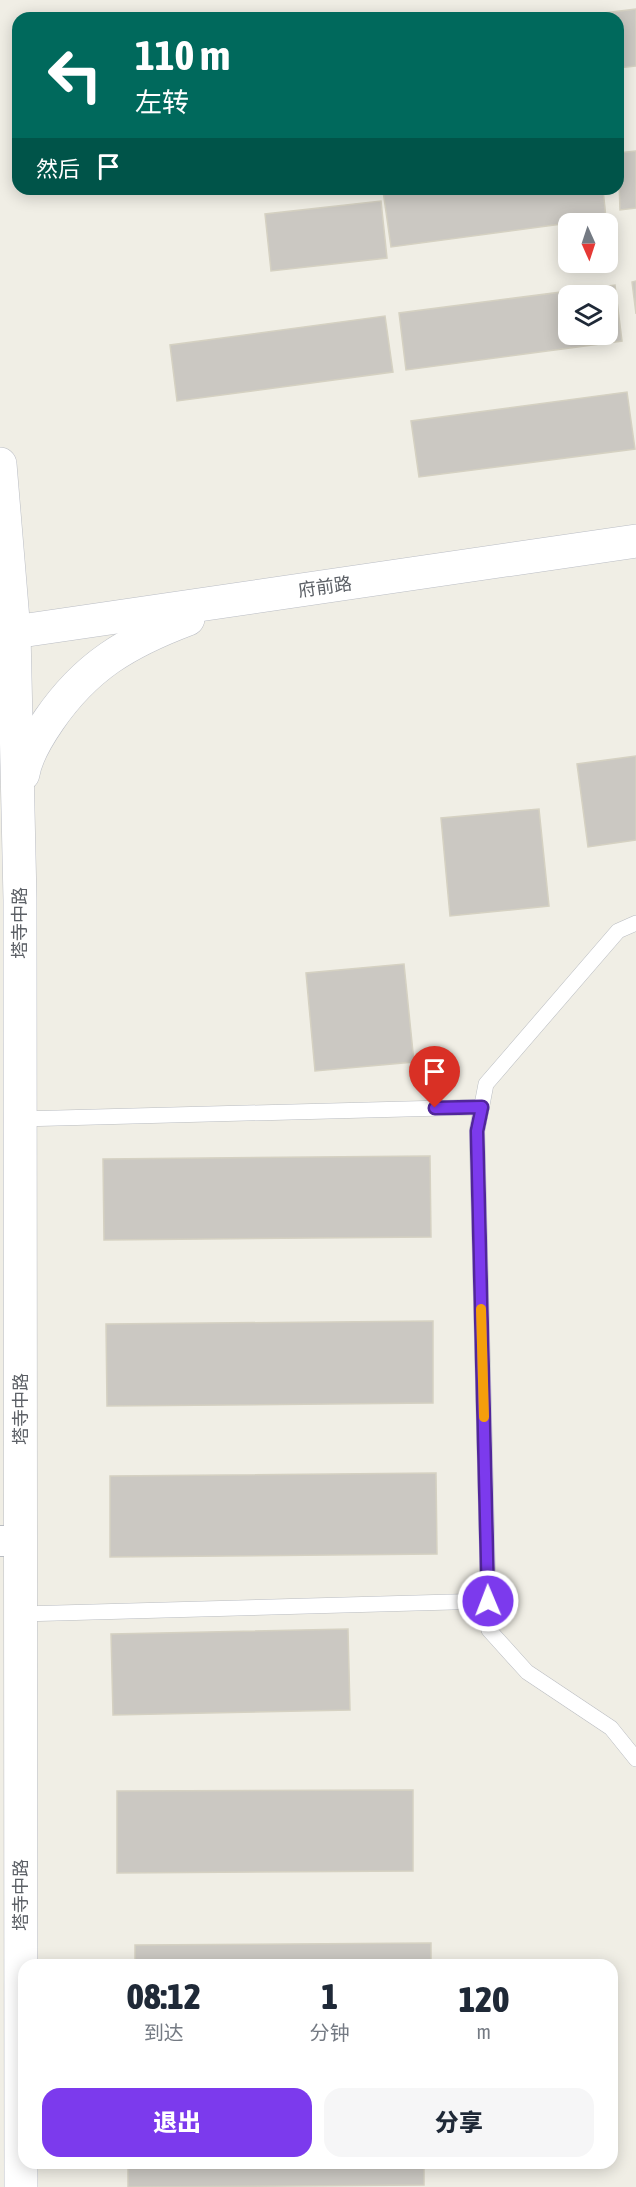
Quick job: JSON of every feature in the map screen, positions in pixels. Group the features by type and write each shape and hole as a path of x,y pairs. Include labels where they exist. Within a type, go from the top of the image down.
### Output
{"main road":[{"name":"塔寺中路","path":"0,464 5,635 18,809 20,900 20,1119 11,1541 21,1614 21,1959"},
{"name":"府前路","path":"5,635 636,541"},
{"path":"18,809 24,770 39,735 66,695 94,666 126,646 164,628 244,599"},
{"path":"0,853 20,900"},
{"name":"塔寺中路","path":"21,2169 21,2187"}],"lane":[{"path":"636,923 618,931 486,1084 477,1131 489,1630 527,1672 611,1728 636,1759"},
{"path":"20,1119 482,1107"},
{"path":"21,1614 488,1601"}],"building":[{"path":"636,9 636,66 624,67 624,12 612,12"},
{"path":"636,151 636,208 620,210 619,195 624,195 624,152"},
{"path":"384,195 604,195 605,213 558,213 558,224 391,247"},
{"path":"381,201 387,258 271,271 265,214"},
{"path":"636,281 636,314 632,282"},
{"path":"558,292 558,345 592,345 406,370 399,313"},
{"path":"618,309 622,341 618,342"},
{"path":"385,316 393,372 177,401 170,345"},
{"path":"627,392 635,449 419,477 411,421"},
{"path":"636,756 636,840 588,847 577,764"},
{"path":"539,809 549,906 450,916 441,818"},
{"path":"404,964 414,1062 315,1071 306,973"},
{"path":"430,1156 431,1237 104,1240 103,1159"},
{"path":"433,1321 433,1403 107,1406 106,1324"},
{"path":"436,1473 437,1554 110,1557 110,1476"},
{"path":"348,1629 350,1710 113,1715 111,1634"},
{"path":"413,1790 413,1871 117,1873 117,1791"},
{"path":"431,1943 431,1959 135,1959 135,1945"},
{"path":"128,2169 424,2169 424,2185 128,2187"}],"slow traffic":[{"path":"481,1309 484,1417"}],"route":[{"path":"435,1108 482,1107 477,1131 488,1601"}]}
